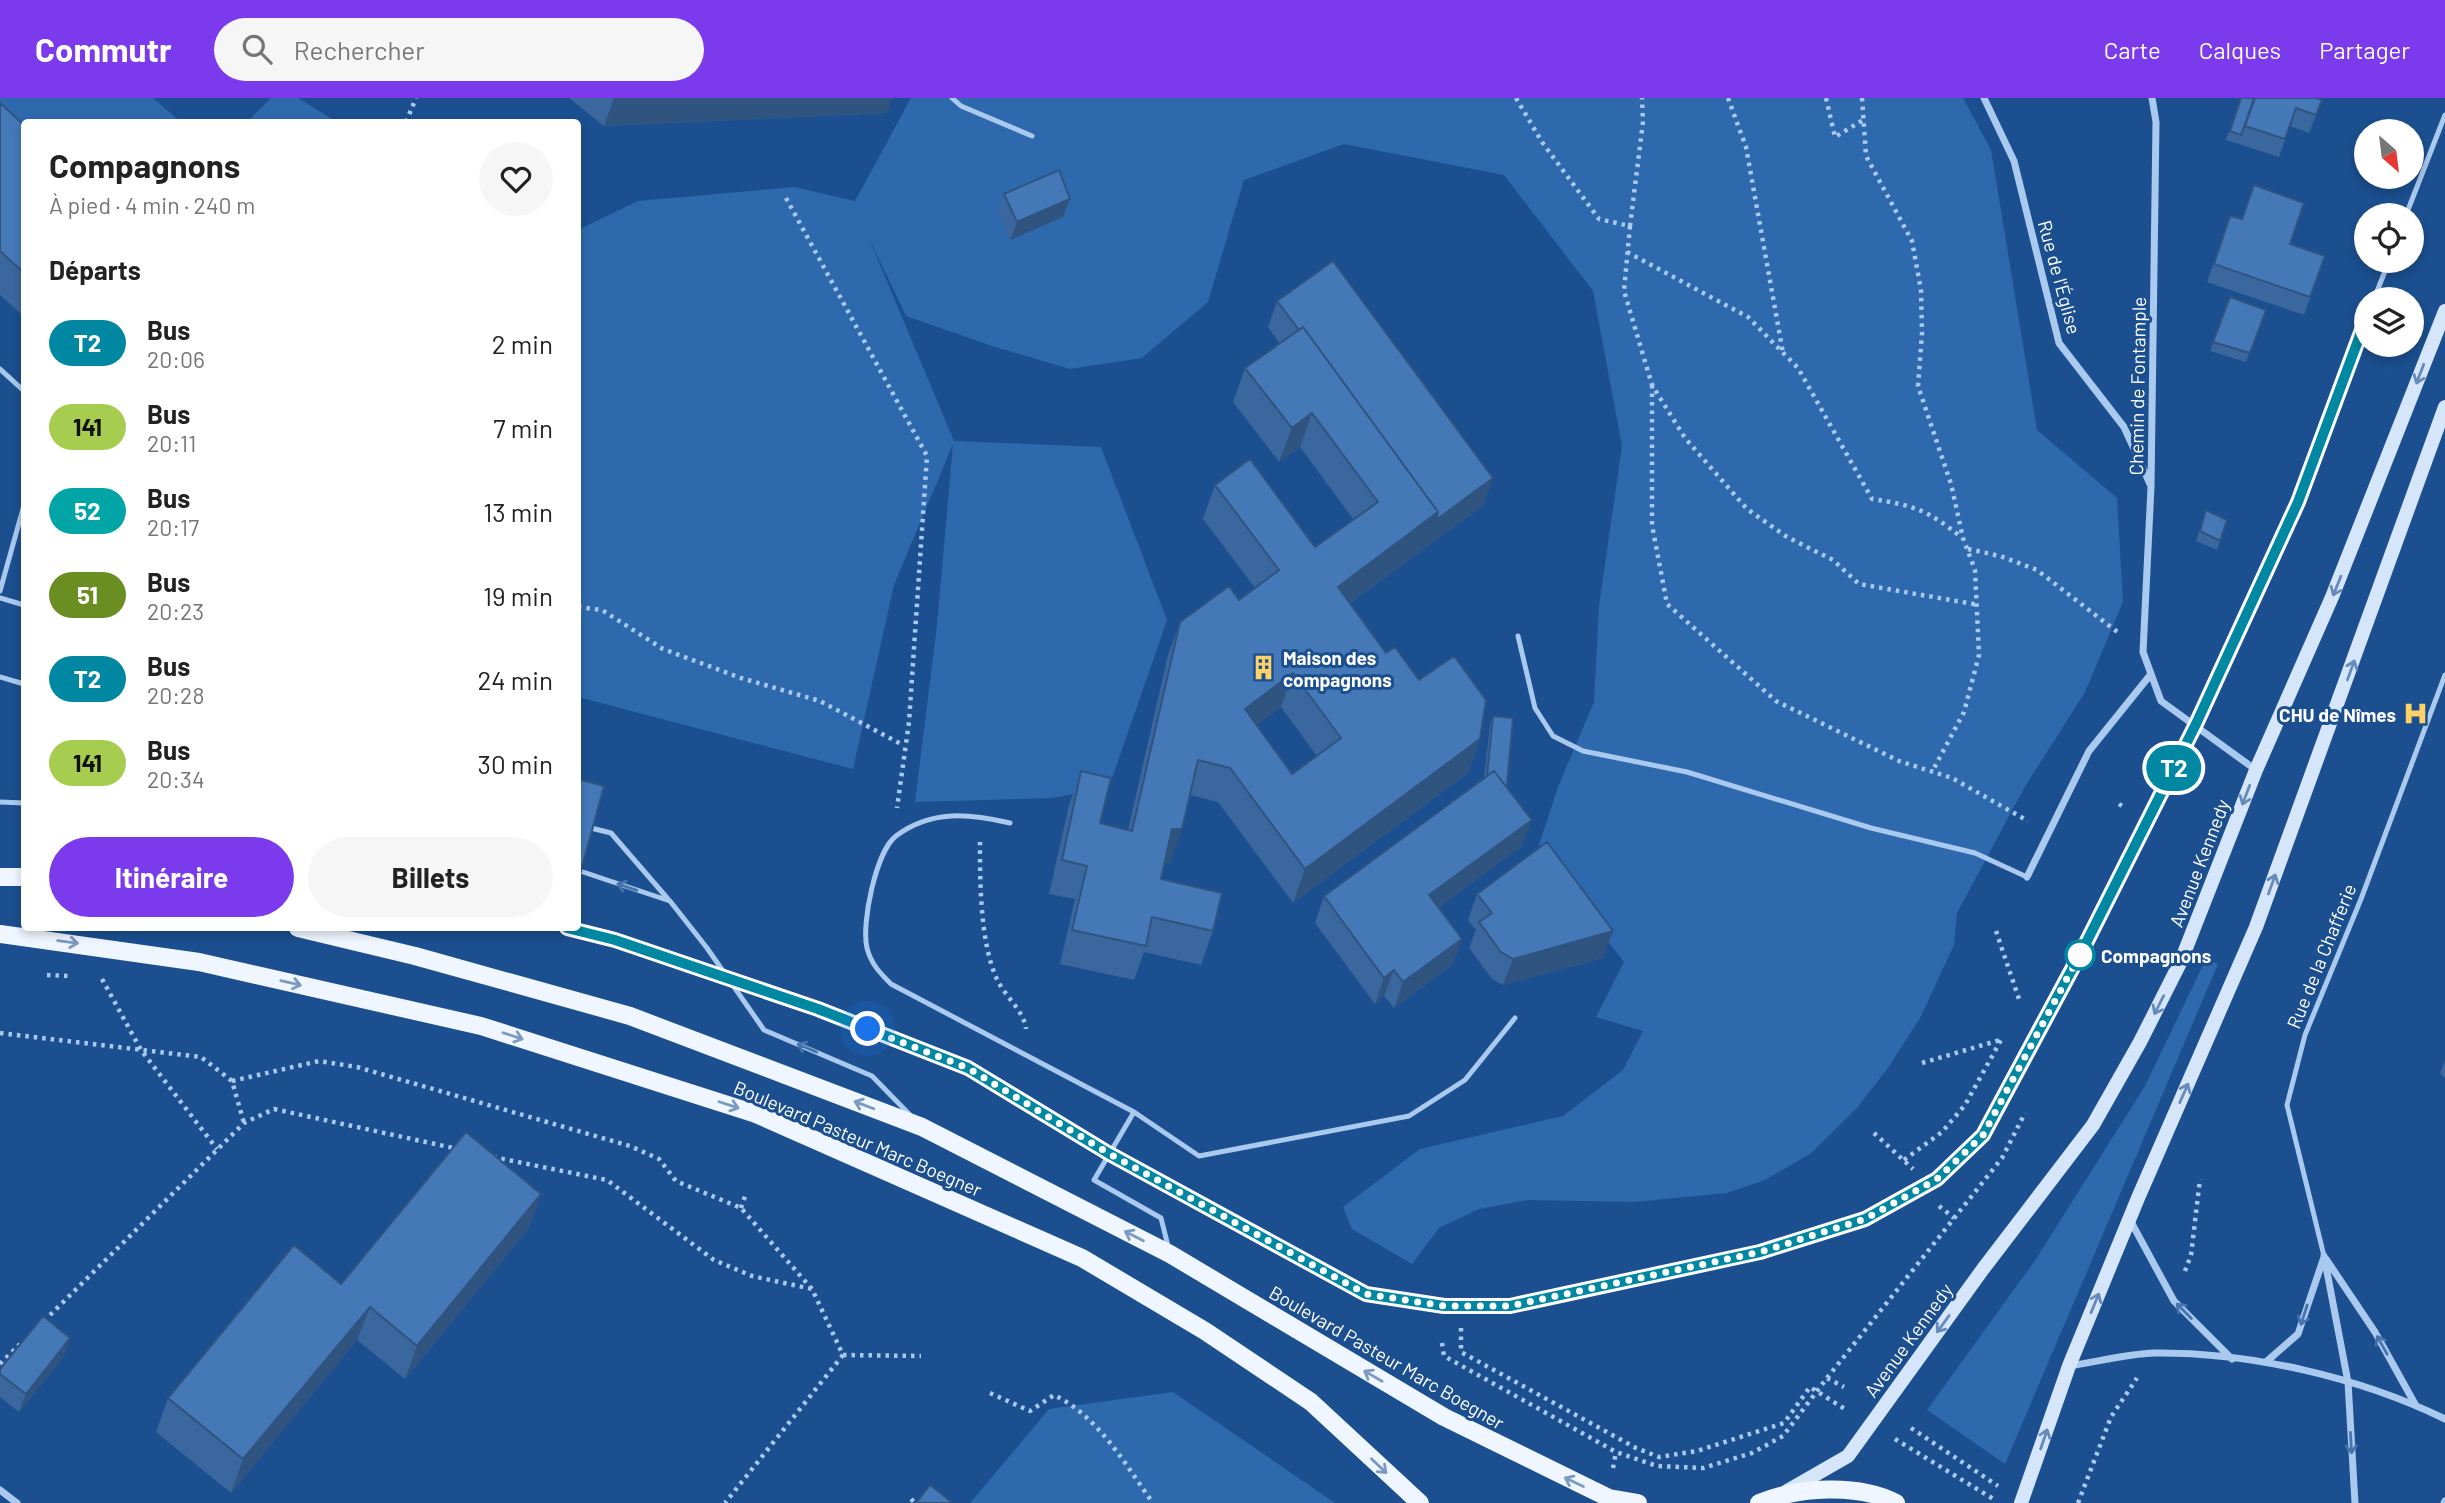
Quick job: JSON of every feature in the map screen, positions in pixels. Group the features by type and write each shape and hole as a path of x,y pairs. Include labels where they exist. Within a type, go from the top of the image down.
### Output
{"main road":[{"name":"Avenue Kennedy","path":"1783,1493 1849,1456 2093,1125 2140,1042 2181,961 2256,770 2332,597 2445,311"},
{"path":"2021,1503 2069,1366 2129,1219 2256,927 2445,407"},
{"path":"0,877 21,877"},
{"name":"Boulevard Pasteur Marc Boegner","path":"311,931 415,956 629,1016 922,1127 1170,1254 1444,1417 1609,1499 1638,1503"},
{"name":"Boulevard Pasteur Marc Boegner","path":"0,934 200,962 481,1026 755,1114 1082,1258 1205,1331 1311,1402 1420,1503"},
{"path":"1759,1503 1783,1493 1837,1489 1896,1503"}],"street":[{"name":"Rue de l'Église","path":"1984,98 2014,161 2059,343 2124,427 2151,487"},
{"name":"Chemin de Fontample","path":"2152,98 2156,122 2151,487 2143,652 2161,701 2256,770"},
{"path":"2027,877 2089,751 2151,674"},
{"path":"2129,1219 2174,1301 2232,1359"},
{"path":"2266,1362 2298,1334 2324,1256"},
{"path":"2324,1256 2348,1382 2355,1503"},
{"path":"2324,1256 2375,1332 2415,1404"},
{"path":"2069,1366 2153,1353 2266,1362 2348,1382 2415,1404 2445,1419"},
{"path":"0,1490 17,1503"}],"lane":[{"path":"953,98 961,106 1032,136"},
{"path":"2411,203 2445,115"},
{"path":"579,931 615,940 727,978 968,1068 1108,1153 1366,1294 1461,1306 1510,1306 1760,1252 1865,1219 1937,1179 1983,1135 2085,945 2196,724 2298,502 2354,352"},
{"path":"0,369 21,388"},
{"path":"0,591 21,516"},
{"path":"0,598 21,604"},
{"path":"1518,636 1535,708 1553,736 1583,751 1687,772 1871,828 1975,853 2027,877"},
{"name":"Rue de la Chafferie","path":"2324,1256 2287,1105 2305,1035 2361,899 2445,675"},
{"path":"0,677 21,683"},
{"path":"0,802 21,803"},
{"path":"1010,823 968,813 931,818 894,837 877,872 867,912 866,946 874,966 891,984 1134,1112 1199,1156 1409,1116 1465,1080 1516,1018"},
{"path":"592,828 611,833 670,901 764,1030 872,1076 922,1127"},
{"path":"581,871 670,901"},
{"path":"1134,1112 1094,1180 1161,1217 1170,1254"}],"path":[{"path":"407,119 416,98"},
{"path":"1516,98 1542,142 1599,219 1630,226"},
{"path":"1642,98 1643,122 1624,291 1652,385 1685,438 1747,509 1787,537 1833,559 1859,584 1979,606"},
{"path":"1728,98 1746,147 1784,354"},
{"path":"1826,98 1835,137 1863,120"},
{"path":"1862,98 1866,156 1912,241 1921,290 1922,333 1918,386 1951,484 1962,538 1975,570 1979,606 1979,654 1964,712 1932,772"},
{"path":"786,198 927,456 909,722 903,746 894,837"},
{"path":"1627,252 1748,317 1798,368 1872,499 1911,505 1942,521 1962,538"},
{"path":"1652,385 1652,525 1667,604 1776,701 1899,761 1952,778 2049,832"},
{"path":"1967,549 2000,556 2037,570 2090,611"},
{"path":"581,607 602,610 663,649 741,678 820,701 903,746"},
{"path":"2119,804 2125,807"},
{"path":"980,816 980,880 988,948 996,978 1026,1024 1027,1058"},
{"path":"1996,931 2020,1002"},
{"path":"102,979 141,1050 217,1149"},
{"path":"0,1033 201,1057 232,1081 244,1122"},
{"path":"1904,1160 1942,1132 1965,1105 2001,1040 1922,1063"},
{"path":"232,1081 319,1061 357,1067 630,1146 659,1159 676,1181 741,1208 812,1289 844,1355"},
{"path":"39,1326 244,1122 274,1109 459,1150"},
{"path":"1441,1343 1444,1356 1616,1452 1657,1466 1703,1468 1752,1453 1783,1436 2002,1158 2027,1109"},
{"path":"1874,1133 1914,1170"},
{"path":"485,1155 607,1180 714,1259 752,1276 812,1289"},
{"path":"741,1208 745,1196"},
{"path":"1939,1206 1954,1218"},
{"path":"1461,1306 1461,1352 1636,1448 1660,1457 1698,1451 1784,1423 1810,1387 2000,1503"},
{"path":"0,1364 29,1335"},
{"path":"844,1355 921,1356"},
{"path":"725,1503 844,1355"},
{"path":"1827,1378 1844,1387"},
{"path":"990,1393 1030,1411 1054,1395 1075,1405 1111,1444 1153,1503"},
{"path":"1911,1428 2001,1488"},
{"path":"1612,1473 1616,1452"}],"shaded area":[{"path":"0,98 153,98 178,119 21,119 21,138 0,120"},
{"path":"271,98 298,98 332,119 250,119"},
{"path":"911,98 1963,98 1991,150 2037,430 2117,498 2123,602 2085,692 2023,790 1957,913 1954,945 1920,1018 1888,1068 1856,1109 1810,1154 1765,1180 1727,1193 1634,1202 1528,1200 1479,1209 1439,1228 1412,1264 1352,1229 1343,1207 1420,1149 1563,1116 1623,1070 1643,1031 1596,1017 1624,962 1537,851 1558,787 1594,702 1599,606 1622,446 1593,291 1504,175 1344,144 1244,180 1208,302 1142,358 1070,369 992,346 906,316 868,236 954,441 1101,447 1167,620 1109,787 1053,798 915,802 937,625 953,444 894,585 853,769 581,698 581,229 638,201 794,187 855,201"},
{"path":"2206,959 2218,964 2005,1464 1927,1410 2036,1259 2145,1086"},
{"path":"1173,1392 1335,1503 970,1503 1049,1409"}],"building":[{"path":"2241,98 2254,98 2241,135 2230,131"},
{"path":"2255,98 2322,100 2316,115 2296,108 2285,139 2245,126"},
{"path":"0,103 21,122 21,270 0,251"},
{"path":"1059,170 1070,199 1017,222 1004,194"},
{"path":"2254,185 2304,203 2290,244 2325,256 2310,297 2214,264 2230,216 2242,219"},
{"path":"1333,261 1493,478 1436,520 1438,512 1303,327 1299,330 1277,301"},
{"path":"2230,297 2266,310 2250,353 2213,342"},
{"name":"Maison des compagnons","path":"1303,327 1438,512 1338,587 1386,653 1395,647 1419,680 1454,656 1486,700 1480,739 1305,869 1230,768 1198,760 1182,829 1172,829 1161,879 1222,893 1213,931 1152,917 1146,946 1072,930 1087,866 1062,860 1081,771 1111,778 1100,823 1132,831 1180,622 1229,586 1239,600 1279,570 1215,485 1250,459 1315,547 1378,502 1312,413 1292,428 1245,368","holes":["1293,673 1341,738 1292,774 1245,709"]},
{"path":"2206,510 2227,520 2220,541 2200,531"},
{"path":"1493,716 1513,718 1507,785 1494,771 1487,776"},
{"path":"1494,771 1532,820 1429,895 1462,939 1403,982 1394,970 1384,978 1324,896"},
{"path":"581,780 604,786 581,871"},
{"path":"1547,842 1613,931 1513,959 1501,952 1479,922 1492,913 1477,894"},
{"path":"466,1132 541,1194 417,1346 370,1307 243,1459 168,1398 294,1245 341,1284"},
{"path":"43,1316 70,1338 26,1394 0,1374 0,1369"},
{"path":"930,1485 953,1503 916,1503"}],"bus line":[{"name":"T2","path":"579,931 615,940 818,1009 968,1068 1108,1153 1366,1294 1444,1306 1510,1306 1557,1298 1760,1252 1865,1219 1892,1207 1937,1179 1983,1135 2085,945 2196,724 2298,502 2354,351"}],"place":[{"name":"Maison des compagnons","path":"1263,668"},
{"name":"CHU de Nîmes","path":"2416,714"},
{"name":"Compagnons","path":"2080,955"}],"route":[{"path":"868,1029 968,1068 1108,1153 1366,1294 1444,1306 1510,1306 1557,1298 1760,1252 1865,1219 1892,1207 1937,1179 1983,1135 2085,945 2080,955"}]}
